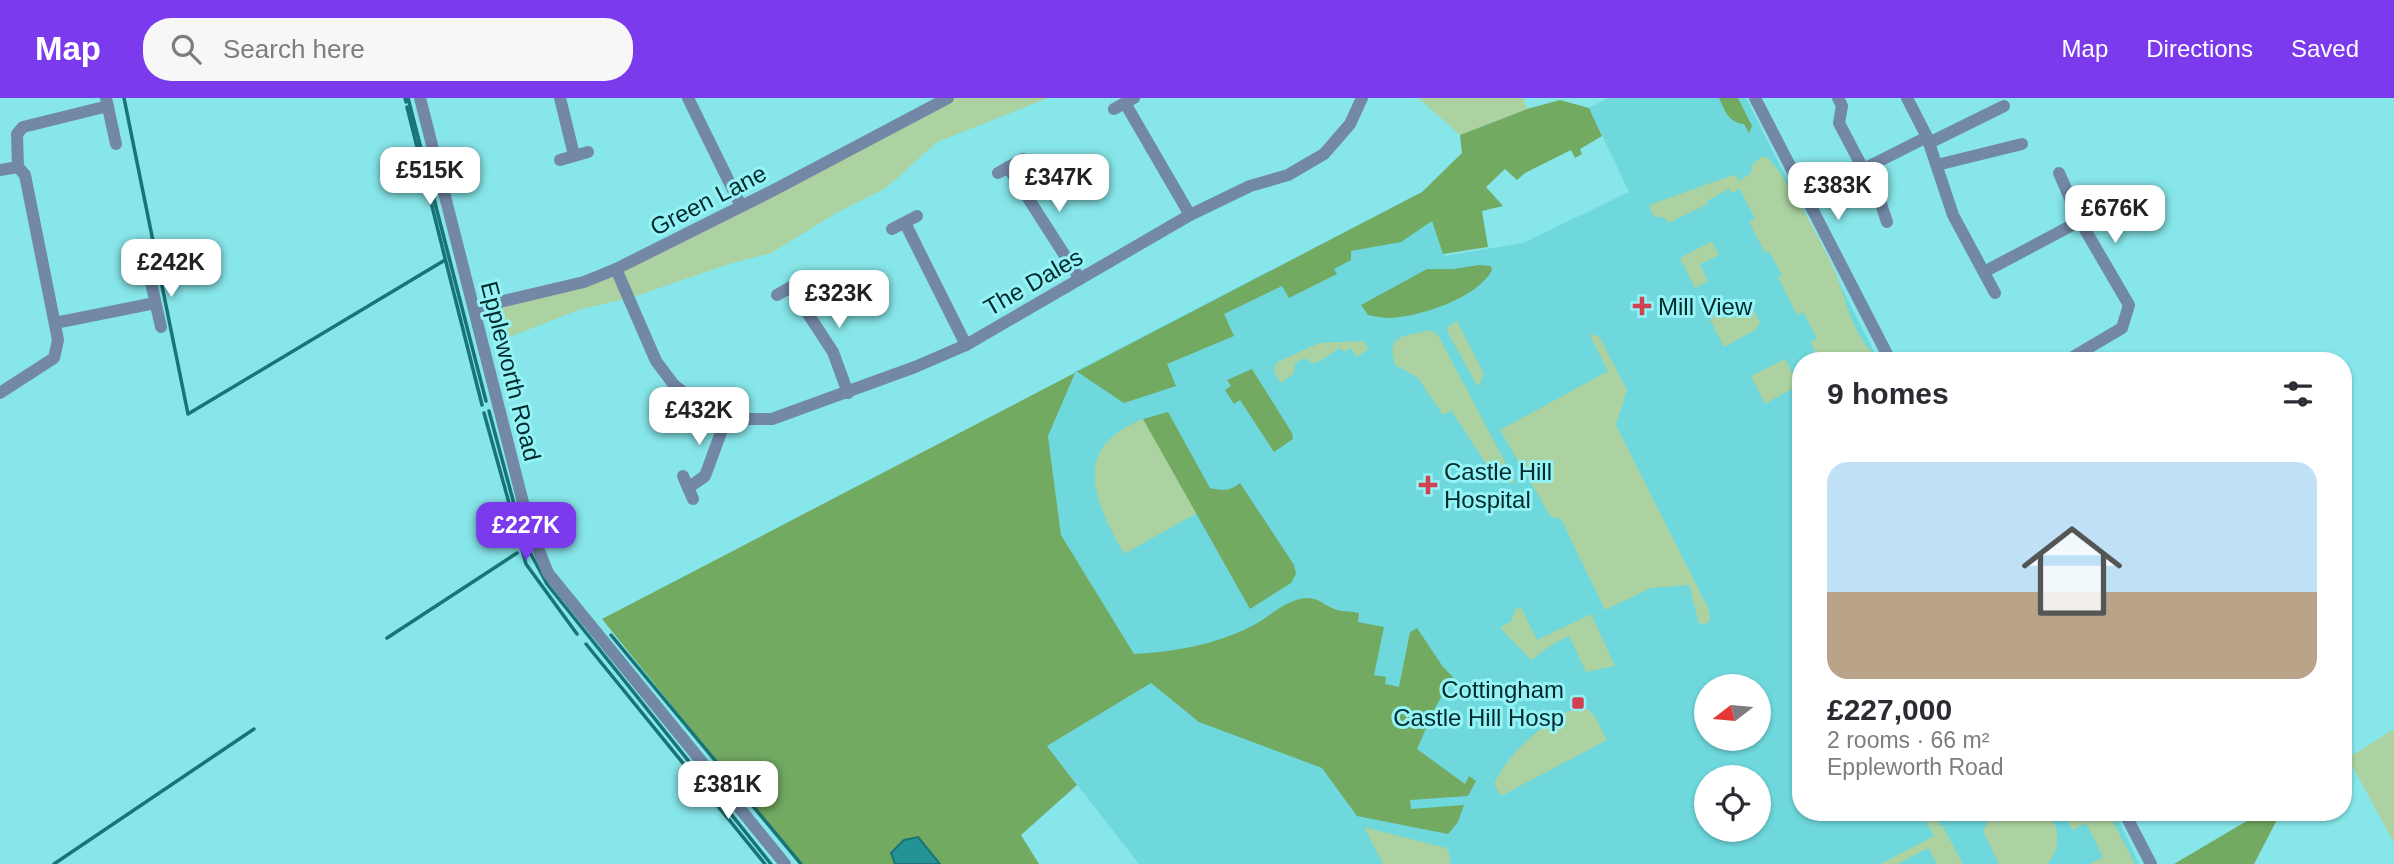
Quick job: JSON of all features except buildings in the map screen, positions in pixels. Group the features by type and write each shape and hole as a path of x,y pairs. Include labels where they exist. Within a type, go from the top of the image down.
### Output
{"street":[{"name":"Eppleworth Road","path":"420,98 529,526 548,572 785,864"},
{"path":"561,98 574,155"},
{"path":"688,98 741,206"},
{"name":"Green Lane","path":"474,308 584,282 616,269 948,98"},
{"name":"The Dales","path":"726,419 772,419 848,393 966,345 1190,215 1250,186 1288,175 1324,154 1350,124 1362,98"},
{"path":"1755,98 1886,352"},
{"path":"1838,98 1842,106 1839,123 1880,201 1887,222"},
{"path":"1907,98 1928,140 1953,215 1995,293"},
{"path":"0,393 54,359 58,340 25,175 18,167 17,134 23,127 107,102 116,144"},
{"path":"1124,104 1190,215"},
{"path":"1806,198 1863,169 2004,106"},
{"path":"1937,165 2022,144"},
{"path":"560,160 589,152"},
{"path":"1023,159 1003,170 1080,279"},
{"path":"0,170 18,167"},
{"path":"2059,173 2080,221 2129,305 2122,328 2082,352"},
{"path":"892,229 917,216"},
{"path":"1984,272 2080,221"},
{"path":"905,223 966,345"},
{"path":"616,269 656,361 674,385 699,404 726,419 705,476 688,487"},
{"path":"150,278 161,327"},
{"path":"777,295 803,280"},
{"path":"791,288 833,352 848,393"},
{"path":"55,323 155,303"},
{"path":"2129,821 2151,864"}],"shaded area":[{"name":"Castle Hill Hospital","path":"1608,98 1746,98 1874,352 1792,352 1792,821 2119,821 2139,864 1139,864 1047,746 1151,683 1061,535 1048,436 1076,371 1422,192 1444,256 1523,243 1629,192 1589,108"},
{"path":"918,837 940,864 895,864 891,853 904,840"}],"green space":[{"path":"948,98 1048,98 937,142 886,188 838,212 771,253 726,265 630,298 581,309 499,341 494,303 584,282"},
{"path":"1418,98 1523,98 1527,109 1460,135"},
{"path":"1719,98 1738,98 1752,126 1749,133 1744,124 1728,116"},
{"path":"1560,100 1589,108 1602,136 1580,149 1582,154 1575,158 1571,150 1525,173 1517,180 1505,169 1486,187 1503,206 1482,211 1488,247 1443,254 1432,221 1401,242 1351,251 1351,260 1334,269 1337,274 1289,298 1282,286 1224,314 1234,336 1167,364 1176,386 1124,403 1077,372 1422,192 1462,153 1460,135 1527,109"},
{"path":"1761,157 1767,157 1784,179 1831,263 1856,329 1872,352 1816,352 1810,342 1817,338 1803,312 1797,315 1778,277 1782,275 1769,251 1765,253 1749,222 1755,219 1740,189 1732,193 1729,189 1707,201 1708,204 1668,223 1665,218 1653,216 1649,205 1733,175 1737,176 1739,181 1751,173 1752,165"},
{"path":"1712,241 1719,255 1700,264 1708,281 1695,288 1680,258"},
{"path":"1491,266 1492,270 1485,280 1461,297 1431,310 1387,318 1368,315 1361,305 1427,269"},
{"path":"1737,302 1752,306 1760,323 1755,330 1724,347 1710,320 1717,311 1727,314"},
{"path":"1457,321 1484,374 1478,387 1447,331 1449,326"},
{"path":"1430,330 1438,335 1515,481 1510,484 1494,476 1451,410 1443,415 1418,378 1395,365 1392,351 1394,342 1401,337"},
{"path":"1589,334 1599,336 1627,390 1616,425 1709,610 1710,620 1705,624 1699,624 1689,585 1651,588 1605,610 1561,519 1551,517 1500,430 1608,371"},
{"path":"1364,341 1368,349 1357,357 1350,348 1344,352 1340,348 1316,363 1305,358 1295,363 1294,373 1281,383 1275,373 1277,362 1319,343"},
{"path":"1785,359 1792,372 1792,389 1765,404 1751,376"},
{"path":"1252,369 1292,433 1293,439 1274,452 1240,400 1234,404 1225,390 1231,386 1227,380"},
{"path":"1075,373 1048,436 1061,535 1134,654 1178,649 1222,639 1250,627 1284,605 1299,599 1312,598 1337,610 1359,613 1358,622 1384,627 1374,675 1386,677 1385,684 1399,687 1410,632 1417,628 1443,667 1453,677 1435,708 1417,749 1465,784 1469,776 1476,781 1468,796 1410,800 1411,809 1464,805 1458,822 1448,834 1357,816 1322,768 1199,722 1151,683 1047,746 1077,785 1021,835 1039,864 800,864 602,619"},
{"path":"1168,412 1210,488 1226,490 1240,483 1294,565 1296,574 1291,583 1250,609 1143,419"},
{"path":"1143,419 1197,513 1124,554 1104,514 1094,478 1097,461 1105,445 1120,431"},
{"path":"1521,607 1537,640 1591,614 1615,666 1586,672 1569,636 1531,660 1500,628 1513,620 1511,616 1515,614 1514,610"},
{"path":"1585,706 1595,717 1607,740 1501,796 1494,784 1500,772 1520,748 1545,726 1572,710"},
{"path":"2394,729 2394,843 2352,765 2352,755"},
{"path":"1926,821 1938,821 1942,825 1963,864 1937,864 1928,848 1898,864 1880,864 1934,836"},
{"path":"1988,821 2053,821 2057,832 2057,845 2047,864 1999,864 1983,831"},
{"path":"2068,821 2113,821 2135,864 2090,864 2103,857 2086,823 2072,830"},
{"path":"2247,821 2276,821 2254,864 2174,864"},
{"path":"1364,827 1446,848 1450,864 1383,864"}],"waterway":[{"path":"124,98 188,414 445,260"},
{"path":"405,98 406,102"},
{"path":"408,98 486,401"},
{"path":"407,107 482,405"},
{"path":"489,411 524,541 547,584 771,864"},
{"path":"484,413 526,564 577,634"},
{"path":"387,638 517,553"},
{"path":"611,635 801,864"},
{"path":"586,644 765,864"},
{"path":"54,864 254,729"}],"place":[{"name":"Mill View","path":"1642,306"},
{"name":"Castle Hill Hospital","path":"1428,485"},
{"name":"Cottingham Castle Hill Hosp","path":"1578,703"}]}
